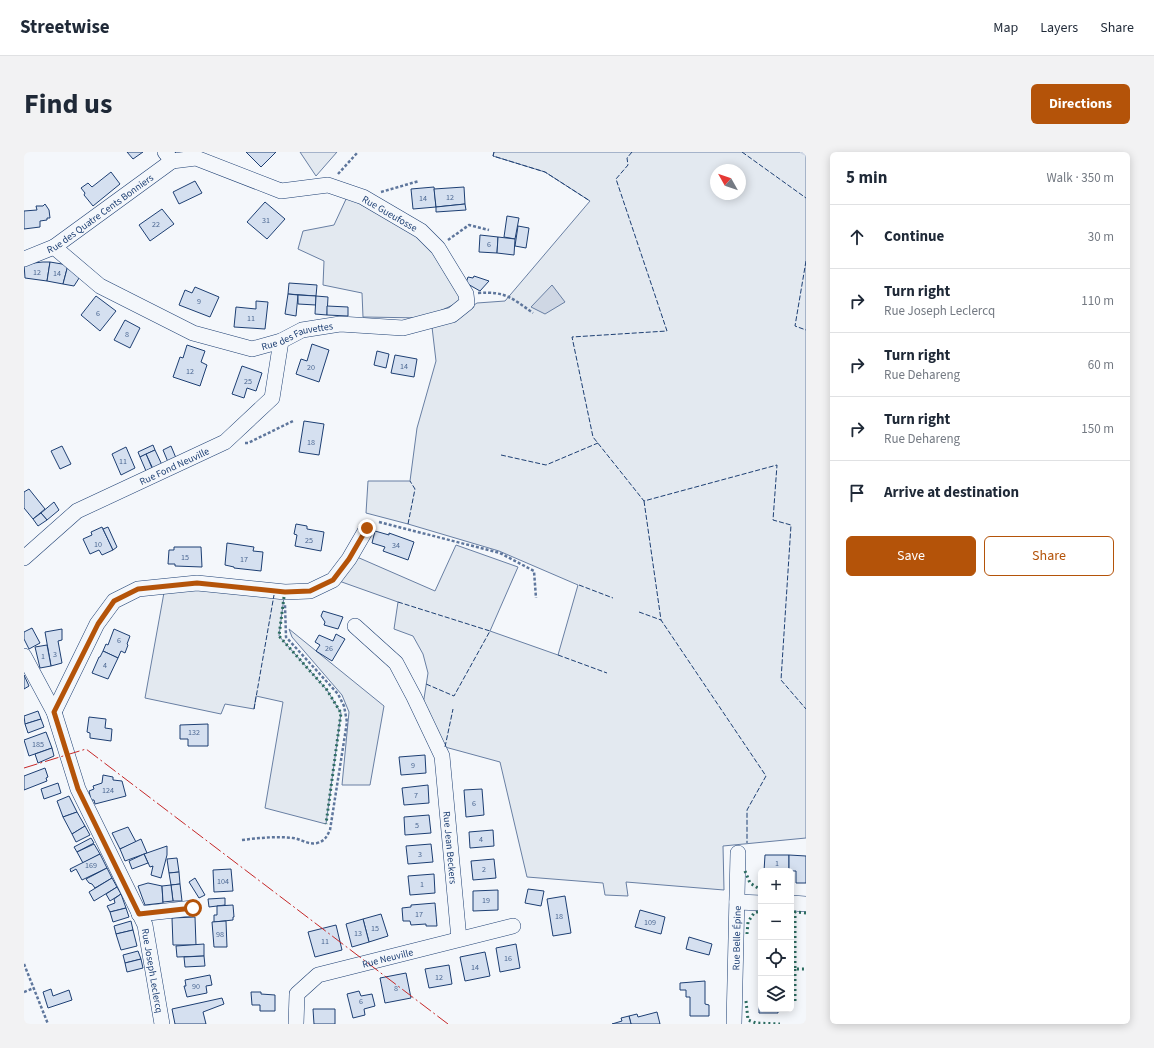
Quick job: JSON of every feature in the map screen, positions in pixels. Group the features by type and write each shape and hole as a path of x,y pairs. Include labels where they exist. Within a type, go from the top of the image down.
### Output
{"street":[{"name":"Rue Gueufosse","path":"169,157 196,158 281,191 328,185 363,197 421,231 438,248 466,298"},
{"name":"Rue des Quatre Cents Bonniers","path":"24,260 54,247 169,157"},
{"name":"Rue des Fauvettes","path":"54,247 100,286 193,333 252,349 281,341 302,330 340,324 403,328 452,315 466,298"},
{"name":"Rue Fond Neuville","path":"24,558 77,511 225,442 272,398 281,341"},
{"path":"54,712 98,624 114,601 138,589 197,583 285,592 310,591 333,580 349,559 367,528"},
{"name":"Rue Jean Beckers","path":"355,626 396,663 442,756 459,939"},
{"name":"Rue Joseph Leclercq","path":"24,656 54,712 78,789 145,925 162,1024"},
{"name":"Rue Belle Épine","path":"734,1024 738,853"},
{"path":"737,902 758,903"},
{"path":"794,903 806,904"},
{"path":"139,914 193,908"},
{"name":"Rue Neuville","path":"296,1024 297,994 318,975 513,926"}],"path":[{"path":"328,185 358,152"},
{"path":"363,197 419,181"},
{"path":"438,248 469,225 489,230"},
{"path":"466,298 489,292 505,294 533,314"},
{"path":"225,442 248,443 293,421"},
{"path":"367,528 370,519 500,553 534,572 536,598"},
{"path":"242,840 279,837 295,838 306,842 316,843 325,839 330,830 347,722 344,706 338,694 286,637 285,592"},
{"path":"24,964 26,973 34,988 48,1024"},
{"path":"24,992 34,988"}],"shaded area":[{"path":"300,152 337,152 316,176"},
{"path":"494,152 806,152 806,838 723,846 724,890 626,882 628,896 605,895 603,883 527,877 500,762 445,747 423,705 428,673 423,654 413,636 394,629 398,602 339,581 357,557 435,591 456,545 518,567 490,631 558,655 578,585 499,551 366,513 368,481 410,481 417,428 436,361 432,327 450,321 477,303 505,301 590,201 545,172 493,156"},
{"path":"347,197 417,234 441,254 462,301 424,318 363,317 362,293 323,285 324,261 298,249 303,231 334,225"},
{"path":"552,285 565,302 545,314 531,307"},
{"path":"165,587 284,597 279,636 327,690 341,713 326,824 265,808 283,702 256,696 254,709 225,704 221,714 145,698"},
{"path":"289,629 384,706 370,785 342,785 349,712 342,695 292,637"}],"building":[{"path":"127,152 143,152 133,159"},
{"path":"246,152 276,152 261,167"},
{"path":"111,172 120,184 93,206 84,195 85,193 81,188 88,183 92,187"},
{"path":"195,181 202,193 179,204 173,192"},
{"path":"434,187 436,207 413,209 411,189"},
{"path":"464,187 465,204 436,207 434,189"},
{"path":"265,202 285,219 267,239 247,222"},
{"path":"45,204 49,210 50,218 40,221 40,227 24,229 24,211 37,210 36,206 43,206"},
{"path":"465,204 466,210 436,212 436,207"},
{"path":"162,209 174,224 150,241 139,225"},
{"path":"507,216 519,218 515,239 504,237"},
{"path":"518,226 529,228 526,248 515,246"},
{"path":"480,235 498,237 497,253 479,252"},
{"path":"498,237 515,239 514,255 497,253"},
{"path":"50,262 47,281 25,278 24,264"},
{"path":"50,262 68,265 63,284 47,281"},
{"path":"68,265 81,275 74,286 63,284"},
{"path":"474,276 489,281 480,291 466,283 468,277 473,278"},
{"path":"289,283 317,285 316,296 288,294"},
{"path":"195,287 219,297 210,317 179,305 185,290 192,293"},
{"path":"288,294 298,295 296,316 285,314"},
{"path":"298,295 316,296 316,305 298,304"},
{"path":"96,296 116,311 100,331 81,315"},
{"path":"316,296 328,297 327,315 315,314"},
{"path":"256,301 268,302 265,329 234,327 236,307 256,309"},
{"path":"327,306 348,307 348,316 327,315"},
{"path":"125,320 140,328 130,348 114,340"},
{"path":"312,344 329,350 319,382 296,374 301,359 307,361"},
{"path":"187,345 205,351 201,362 207,365 200,386 173,377 180,357 183,358"},
{"path":"377,351 389,354 386,368 374,365"},
{"path":"395,355 417,359 414,377 391,373"},
{"path":"242,366 262,373 256,391 247,388 244,398 232,394"},
{"path":"304,421 324,424 319,455 299,452"},
{"path":"153,445 155,450 140,457 138,452"},
{"path":"62,446 71,464 60,469 51,451"},
{"path":"171,446 176,458 168,462 163,450"},
{"path":"126,447 135,468 121,475 112,454"},
{"path":"155,450 163,467 154,471 146,454"},
{"path":"146,454 152,468 146,471 140,457"},
{"path":"29,489 45,509 33,519 24,508 24,492"},
{"path":"54,502 59,510 47,520 41,513"},
{"path":"41,513 47,520 38,526 33,519"},
{"path":"296,524 307,526 307,529 324,532 321,551 295,546 297,535 294,534"},
{"path":"102,527 113,550 102,555 99,550 90,554 83,539 92,535 91,532"},
{"path":"108,527 117,547 113,550 103,529"},
{"path":"375,531 389,535 389,533 414,542 408,560 383,551 385,547 372,543"},
{"path":"227,543 254,547 253,551 263,552 261,571 234,568 225,565"},
{"path":"174,547 201,547 202,567 175,566 175,564 168,564 169,550 174,550"},
{"path":"323,611 343,617 338,629 324,625 325,622 321,616"},
{"path":"32,628 40,643 29,649 24,639 24,632"},
{"path":"62,629 62,640 58,641 62,663 51,666 45,632"},
{"path":"114,629 130,636 125,653 121,651 118,658 103,651 106,644 108,645"},
{"path":"336,634 345,639 332,661 316,651 320,645 315,642 319,635 333,641"},
{"path":"47,645 51,666 40,668 35,647"},
{"path":"103,651 118,658 108,679 92,673"},
{"path":"24,675 29,686 24,689"},
{"path":"38,711 41,719 25,724 24,716"},
{"path":"89,717 106,719 105,728 112,729 111,741 90,738 90,733 87,732"},
{"path":"41,719 44,727 28,733 25,724"},
{"path":"208,724 208,746 188,746 188,739 180,739 180,725"},
{"path":"46,732 52,748 29,756 24,740"},
{"path":"52,748 54,756 38,763 35,754"},
{"path":"425,755 426,773 401,775 399,757"},
{"path":"45,768 48,777 46,778 47,781 24,790 24,776"},
{"path":"103,775 113,777 113,780 122,781 126,796 95,804 94,800 91,800 89,791 94,789 93,786 102,783"},
{"path":"58,783 61,793 44,799 41,789"},
{"path":"428,785 429,803 404,805 402,788"},
{"path":"482,789 484,815 466,817 464,790"},
{"path":"69,796 77,812 63,817 57,801"},
{"path":"77,812 85,826 72,834 63,817"},
{"path":"429,815 431,833 405,835 404,817"},
{"path":"85,826 90,835 76,842 72,834"},
{"path":"128,827 136,842 120,849 112,833"},
{"path":"493,830 494,846 470,848 469,832"},
{"path":"91,838 94,843 77,852 74,847"},
{"path":"141,839 147,853 125,861 120,849"},
{"path":"94,844 100,854 83,863 77,852"},
{"path":"431,844 433,862 408,864 406,846"},
{"path":"167,846 167,855 161,878 151,875 153,866 150,867 144,854"},
{"path":"100,854 107,868 82,880 76,869 71,872 70,869"},
{"path":"144,854 148,863 132,869 129,861"},
{"path":"765,855 789,855 789,868 764,868"},
{"path":"789,855 806,856 806,883 796,883 796,871 794,871 794,868 789,868"},
{"path":"177,858 179,872 169,873 167,859"},
{"path":"494,859 496,878 473,880 471,861"},
{"path":"107,868 112,878 95,888 86,879"},
{"path":"231,869 233,891 214,892 213,870"},
{"path":"179,872 180,884 171,885 169,873"},
{"path":"434,874 435,893 410,895 408,876"},
{"path":"112,878 117,887 94,901 89,892"},
{"path":"195,878 205,895 199,898 189,882"},
{"path":"148,883 162,886 163,903 145,905 138,886"},
{"path":"180,884 182,901 173,901 171,885"},
{"path":"171,885 173,901 163,902 162,886"},
{"path":"117,887 121,894 110,901 106,894"},
{"path":"528,889 544,891 541,906 525,903"},
{"path":"498,890 498,910 473,911 473,891"},
{"path":"121,894 126,908 110,912 107,906 115,903 114,899"},
{"path":"565,896 571,933 553,936 547,899"},
{"path":"225,898 225,905 209,907 208,899"},
{"path":"435,903 437,926 426,926 426,924 411,925 410,921 403,921 402,908 411,907 411,905"},
{"path":"233,905 233,920 214,922 214,915 217,915 217,906"},
{"path":"126,908 129,917 113,922 110,912"},
{"path":"640,910 665,917 661,934 635,927"},
{"path":"381,914 388,936 369,942 363,919"},
{"path":"195,917 196,945 173,945 172,918"},
{"path":"363,919 369,942 352,947 346,924"},
{"path":"131,921 133,930 116,934 114,926"},
{"path":"226,921 227,947 214,947 212,922"},
{"path":"336,925 342,950 315,957 308,932"},
{"path":"133,930 137,946 121,950 116,934"},
{"path":"689,937 712,944 709,955 686,949"},
{"path":"204,944 204,956 177,957 176,946"},
{"path":"516,944 520,968 500,972 496,948"},
{"path":"138,951 141,959 125,963 123,955"},
{"path":"485,952 490,976 465,981 460,957"},
{"path":"204,956 205,966 185,967 184,957"},
{"path":"141,959 143,968 127,972 125,963"},
{"path":"449,965 452,984 429,988 425,969"},
{"path":"406,973 411,998 385,1003 380,978"},
{"path":"210,975 212,985 206,986 207,993 187,997 184,986 186,986 185,980"},
{"path":"705,981 705,1004 709,1005 709,1016 690,1016 690,997 686,997 686,990 680,990 680,983"},
{"path":"51,989 53,996 69,990 72,1000 48,1008 43,992"},
{"path":"359,991 361,996 372,994 375,1006 364,1009 365,1015 353,1018 347,994"},
{"path":"251,992 261,992 261,994 275,995 275,1011 260,1011 260,1005 252,1005"},
{"path":"222,998 224,1004 203,1012 206,1024 175,1024 172,1009"},
{"path":"313,1009 335,1009 335,1024 314,1024"},
{"path":"657,1012 660,1024 631,1024 629,1016 637,1014 638,1017"},
{"path":"759,1012 778,1012 778,1013"},
{"path":"629,1016 631,1024 612,1024 622,1021 621,1018"}],"waterway":[{"path":"802,152 806,154"}],"hedge":[{"path":"284,597 279,636 327,690 341,713 326,824"},
{"path":"745,871 750,883 758,888"},
{"path":"747,934 748,922 754,913 758,912"},
{"path":"806,913 795,912 795,969 806,969"},
{"path":"795,969 795,1001"},
{"path":"746,1001 748,1020 756,1023 780,1024"}],"fence":[{"path":"494,152 493,156 545,172 590,201"},
{"path":"632,152 627,158 628,165 616,179 667,331 572,337 593,437 644,501 777,465 773,520 791,525 781,680 806,709"},
{"path":"742,152 806,198"},
{"path":"806,261 795,326 806,330"},
{"path":"501,455 546,465 598,443"},
{"path":"408,524 415,489 410,481"},
{"path":"644,501 661,620 766,776 747,810 747,843"},
{"path":"579,585 613,598"},
{"path":"254,709 274,595"},
{"path":"398,602 490,631 454,696 426,684"},
{"path":"639,612 661,620"},
{"path":"558,655 607,673"},
{"path":"445,747 453,709"}],"power":[{"path":"24,768 86,749 448,1024"}],"route":[{"path":"193,908 139,914 78,789 54,712 98,624 114,601 138,589 197,583 285,592 310,591 333,580 349,559 367,528"}]}
